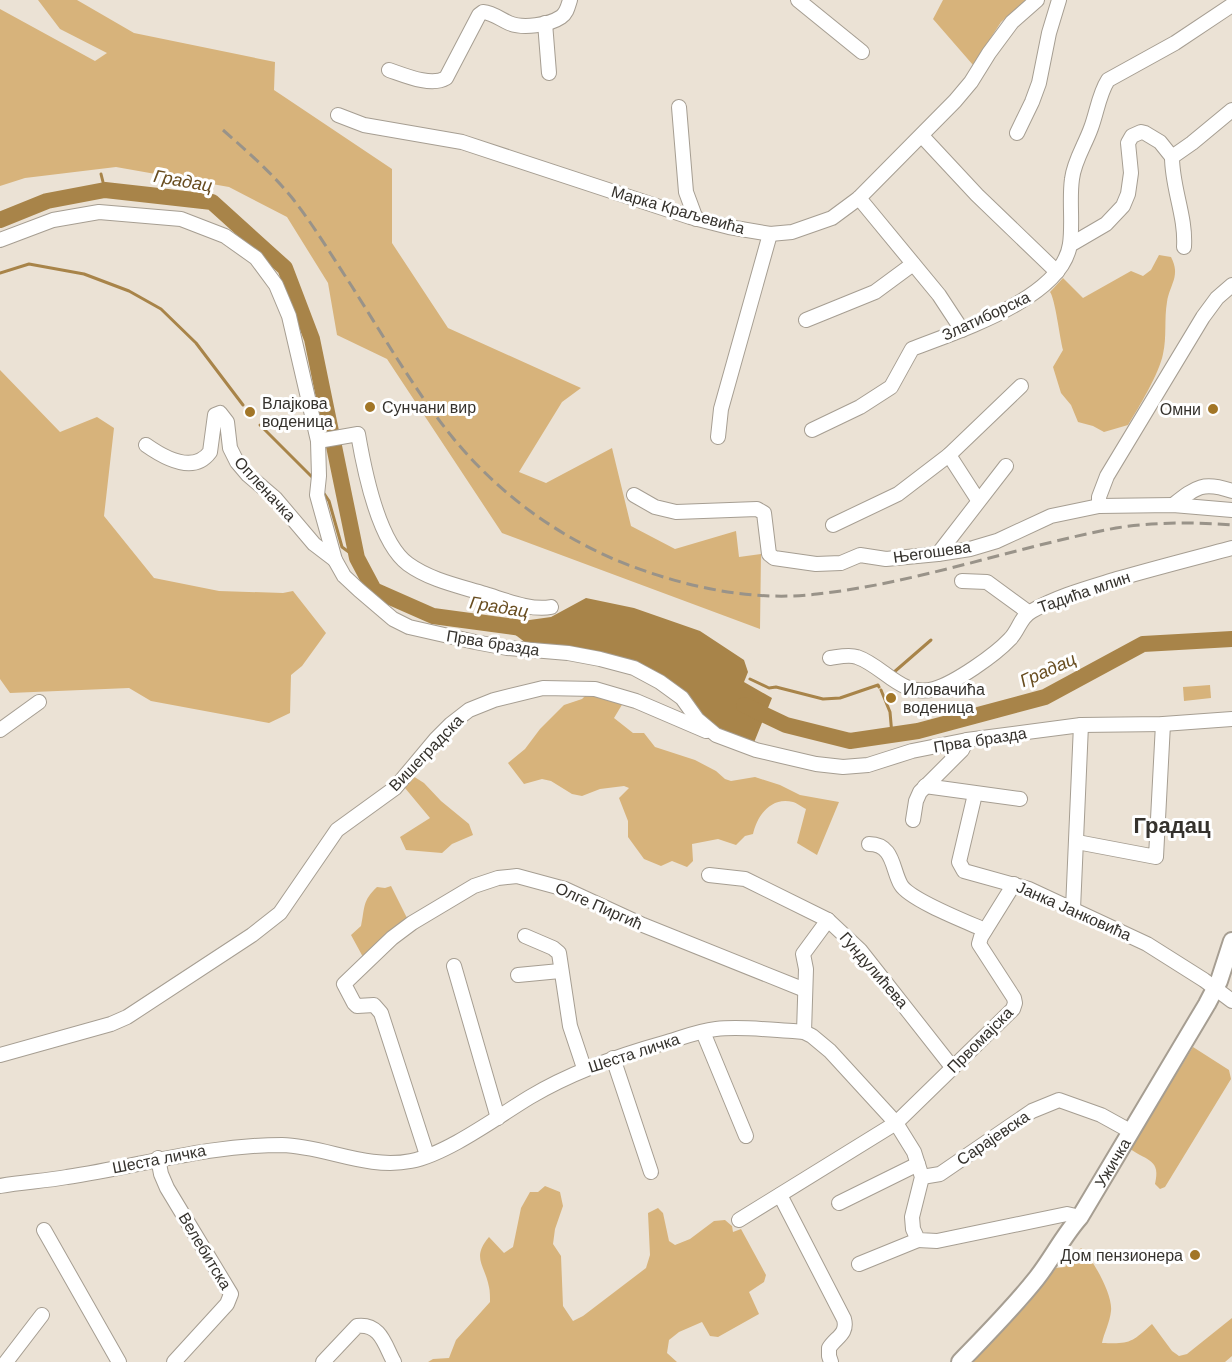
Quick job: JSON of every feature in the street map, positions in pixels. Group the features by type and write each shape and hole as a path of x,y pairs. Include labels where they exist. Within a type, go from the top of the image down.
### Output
{"main road":[{"name":"Ужичка","path":"960,1362 1022,1297 1054,1255 1067,1231 1080,1217 1229,964 1232,941"}],"street":[{"path":"389,70 426,80 443,80 479,15 483,12 519,26 545,23 561,17 570,0"},
{"path":"798,0 862,52"},
{"name":"Марка Краљевића","path":"339,115 364,125 462,142 696,219 770,234 792,232 832,218 859,198 922,136 971,82 1012,22 1037,0"},
{"path":"1017,133 1039,83 1049,33 1059,0"},
{"name":"Златиборска","path":"812,430 860,407 891,387 912,349 962,330 1040,290 1057,272 1070,245 1072,176 1108,80 1175,43 1232,5"},
{"path":"545,23 549,73"},
{"path":"680,107 686,192 696,219"},
{"path":"1172,157 1232,110"},
{"path":"1070,245 1106,224 1124,206 1131,173 1128,143 1132,136 1141,132 1153,137 1172,157 1174,182 1185,232 1184,247"},
{"path":"922,136 977,195 1057,272"},
{"path":"859,198 939,295 962,330"},
{"name":"Прва бразда","path":"0,240 53,220 99,212 181,219 225,236 256,258 276,285 289,316 322,440 318,483 335,560 344,576 359,590 393,618 409,627 507,648 568,653 634,668 660,682 682,698 697,719 717,735 756,750 816,764 843,767 868,765 912,751 967,740 1081,725 1163,724 1232,719"},
{"path":"718,437 721,409 770,234"},
{"path":"806,320 875,292 913,264"},
{"path":"1099,506 1099,497 1107,476 1203,317 1217,298 1232,285"},
{"path":"833,525 898,494 949,455 1020,387"},
{"name":"Опленачка","path":"146,445 176,462 198,461 210,452 215,415 220,413 228,422 230,448 237,462 275,498 326,556 335,560"},
{"path":"322,440 358,434 371,495 388,538 407,563 440,580 462,587 544,609 551,607"},
{"path":"949,455 978,500"},
{"path":"938,554 1006,466"},
{"path":"1173,505 1206,485 1232,491"},
{"name":"Његошева","path":"634,495 655,507 676,512 757,509 764,513 769,554 774,558 816,564 842,563 860,555 886,559 970,549 997,541 1051,516 1099,506 1173,505 1232,510"},
{"path":"307,536 326,526"},
{"name":"Тадића млин","path":"830,658 854,656 906,688 935,689 986,660 1012,638 1028,612 1098,585 1232,548"},
{"path":"962,581 987,582 1028,612"},
{"name":"Вишеградска","path":"0,1055 111,1024 127,1017 252,935 280,913 337,830 395,788 451,724 469,710 543,688 595,689 636,701 676,720 717,735"},
{"path":"0,730 39,702"},
{"path":"1077,842 1156,856 1163,724"},
{"path":"1073,909 1081,725"},
{"path":"913,820 916,801 925,786 962,750 967,740"},
{"path":"925,786 1020,800"},
{"name":"Јанка Јанковића","path":"975,794 959,862 964,871 1029,888 1147,944 1204,980 1232,1001"},
{"path":"869,844 876,844 888,853 902,885 915,897 985,930 1014,884"},
{"name":"Гундулићева","path":"709,875 746,879 828,920 860,950 952,1067"},
{"name":"Олге Пиргић","path":"427,1155 381,1013 375,1005 357,1006 344,984 392,938 412,923 474,886 498,878 517,876 565,889 643,925 805,990"},
{"path":"828,920 804,950 802,959 806,969 804,1032 830,1052 896,1123 914,1152 920,1171 912,1217 913,1229 918,1240"},
{"name":"Првомајска","path":"739,1220 896,1123 1013,1009 1015,1003 981,949 980,944 985,930"},
{"path":"525,936 559,953 570,1026 584,1068"},
{"path":"454,966 498,1118"},
{"path":"518,975 560,971"},
{"name":"Шеста личка","path":"0,1186 66,1178 207,1150 284,1145 306,1147 382,1163 402,1163 427,1155 498,1118 532,1096 584,1068 613,1058 703,1032 728,1028 804,1032"},
{"path":"703,1032 746,1136"},
{"path":"613,1058 651,1172"},
{"name":"Сарајевска","path":"838,1203 920,1171 940,1174 1032,1111 1059,1100 1101,1115 1130,1131"},
{"name":"Велебитска","path":"158,1158 158,1166 167,1188 231,1294 227,1304 174,1362"},
{"path":"780,1195 844,1319 843,1334 829,1348 831,1362"},
{"path":"859,1264 918,1240 937,1241 1067,1214 1080,1217"},
{"path":"44,1230 119,1362"},
{"path":"6,1362 42,1315"},
{"path":"323,1362 357,1326 370,1328 377,1332 386,1343 394,1362"}],"shaded area":[{"path":"38,0 77,0 134,33 275,62 274,90 392,169 392,243 448,328 581,388 562,402 519,472 546,483 612,448 631,526 675,549 736,531 739,557 761,554 760,629 502,533 387,359 337,335 328,283 287,217 229,187 116,167 25,178 0,186 0,9 95,61 107,53 60,29"},
{"path":"943,0 1026,0 1001,22 973,65 933,19"},
{"path":"1159,255 1171,257 1175,275 1167,302 1163,354 1153,381 1128,425 1104,432 1078,422 1071,405 1061,393 1053,367 1063,350 1050,292 1063,278 1083,298 1131,271 1143,276 1151,270"},
{"path":"0,370 60,432 97,417 114,428 104,516 154,578 219,591 283,593 293,591 326,633 302,666 291,675 290,713 269,723 151,701 129,688 10,693 0,679"},
{"path":"586,598 634,608 700,631 744,660 748,672 744,682 772,698 753,745 713,728 690,701 592,654 553,645 526,643 501,624 551,617"},
{"path":"1210,685 1211,698 1184,701 1183,687"},
{"path":"587,694 603,696 623,703 614,718 633,733 644,733 655,747 695,760 716,771 725,779 731,781 755,777 780,785 800,795 839,802 817,855 797,843 806,809 785,801 766,809 753,834 745,836 736,845 718,839 692,844 693,861 687,867 672,861 661,866 644,859 628,837 628,821 619,798 629,788 624,786 600,789 582,796 572,794 551,781 542,779 524,784 508,763 525,749 540,729 564,705 582,699"},
{"path":"413,776 424,783 441,801 469,824 473,835 452,844 442,853 406,850 400,837 430,818 405,788"},
{"path":"391,886 408,920 363,957 351,935 361,926 365,905 372,892 377,887"},
{"path":"1193,1047 1229,1070 1231,1079 1165,1187 1160,1189 1155,1184 1156,1170 1152,1162 1130,1149"},
{"path":"545,1186 560,1192 563,1206 555,1229 553,1244 561,1256 563,1306 573,1321 583,1316 646,1268 650,1255 648,1213 658,1208 663,1213 669,1241 675,1245 690,1239 714,1221 725,1220 732,1226 733,1232 741,1229 766,1275 764,1282 749,1292 759,1314 718,1337 710,1336 702,1322 679,1332 669,1340 667,1353 677,1362 428,1362 433,1359 449,1358 456,1340 490,1302 489,1287 480,1256 484,1244 489,1237 504,1253 513,1247 521,1208 530,1192 538,1192"},
{"path":"1081,1248 1101,1278 1111,1304 1102,1343 1130,1341 1152,1324 1172,1351 1179,1356 1187,1354 1232,1318 1232,1356 1225,1362 972,1362 1027,1305 1056,1268 1065,1267"}],"waterway":[{"path":"101,174 105,190"},
{"name":"Градац","path":"0,220 47,201 105,190 212,202 285,268 312,339 357,558 374,590 433,616 522,628"},
{"path":"0,273 29,264 84,274 129,291 161,309 196,343 243,405"},
{"path":"260,425 314,479"},
{"path":"323,492 329,501 342,547 357,558"},
{"name":"Градац","path":"744,705 786,725 850,741 918,731 1045,697 1143,644 1232,639"},
{"path":"893,673 931,640"},
{"path":"750,679 769,688 776,687 823,699 840,698 878,685 879,687"},
{"path":"881,690 890,712 892,735"}],"railway":[{"path":"223,130 251,155 293,199 323,241 426,402 473,461 494,482 541,519 566,535 620,562 710,589 752,595 796,596 892,582 1116,528 1174,523 1232,525"}],"place":[{"name":"Сунчани вир","path":"370,407"},
{"name":"Омни","path":"1213,409"},
{"name":"Влајкова воденица","path":"250,412"},
{"name":"Иловачића воденица","path":"891,698"},
{"name":"Дом пензионера","path":"1195,1255"}],"district":[{"name":"Градац","path":"1172,825"}]}
